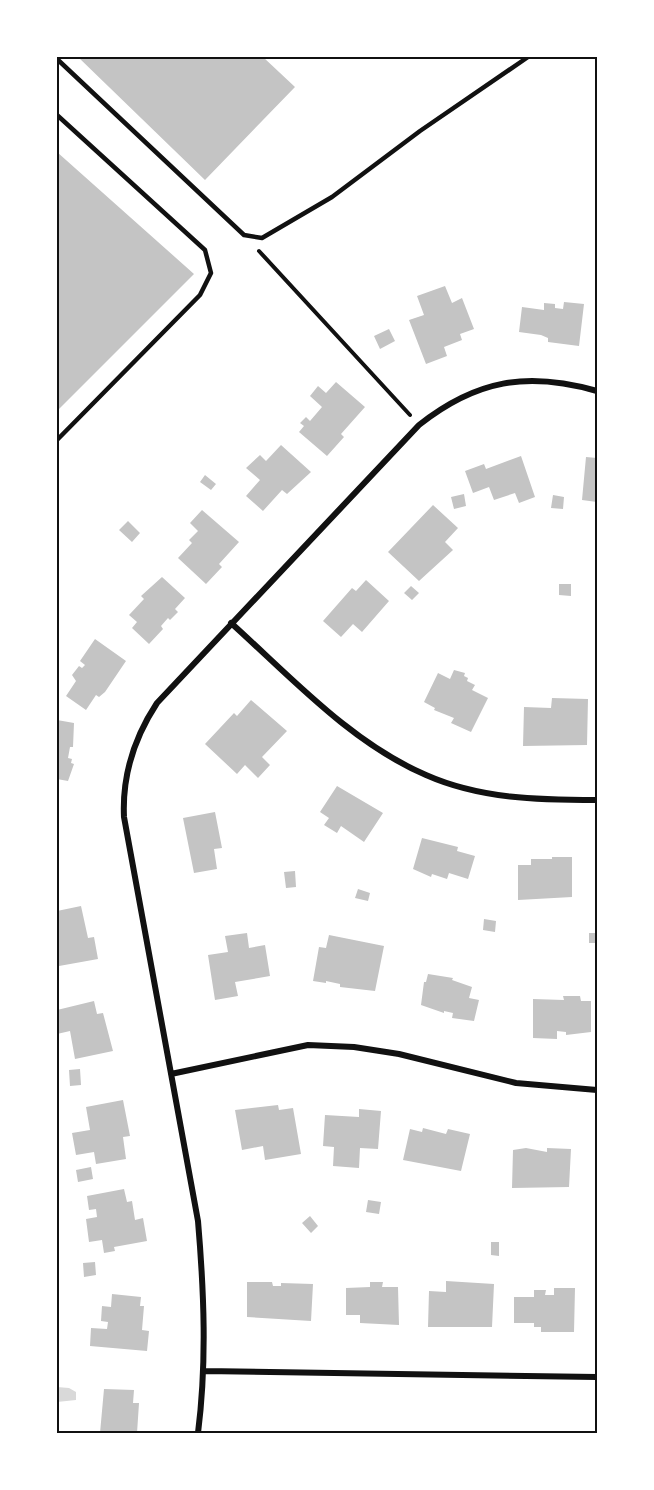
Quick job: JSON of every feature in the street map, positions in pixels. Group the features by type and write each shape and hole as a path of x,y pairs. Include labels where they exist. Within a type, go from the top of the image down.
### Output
{"street":[{"path":"198,1433 204,1371 203,1281 198,1221 124,817 126,773 133,746 158,703 419,425 441,407 477,389 510,381 538,379 566,382 597,392"},
{"path":"231,623 343,723 383,751 425,775 499,795 538,800 597,800"},
{"path":"171,1074 308,1045 342,1046 399,1053 516,1083 597,1090"},
{"path":"204,1371 597,1377"}],"lane":[{"path":"57,59 244,234 262,238 332,197 420,131 528,57"},
{"path":"57,115 205,250 211,273 200,295 57,440"}],"path":[{"path":"244,234 419,425"}],"shaded area":[{"path":"57,1387 69,1388 76,1392 76,1400 57,1402"}],"building":[{"path":"78,57 263,57 295,87 205,180"},
{"path":"57,152 194,274 57,411"},
{"path":"445,286 452,303 462,298 474,329 460,334 462,340 444,347 447,356 426,364 409,320 424,315 417,296"},
{"path":"564,302 584,304 579,346 548,342 548,338 541,335 519,332 522,307 544,310 544,303 555,304 555,308 563,309"},
{"path":"389,329 395,341 380,349 374,336"},
{"path":"336,382 365,407 341,434 344,437 327,456 299,432 304,426 300,423 306,417 310,421 322,407 310,396 318,386 326,393"},
{"path":"281,445 311,472 287,494 282,490 263,511 246,496 260,480 246,468 260,455 266,461"},
{"path":"521,456 535,497 519,503 515,493 494,500 489,487 473,493 465,471 484,464 486,469"},
{"path":"586,457 597,458 597,502 582,500"},
{"path":"205,475 216,484 211,490 200,482"},
{"path":"464,494 466,506 454,509 451,497"},
{"path":"553,495 564,497 563,509 551,508"},
{"path":"433,505 458,528 445,542 453,550 419,581 388,552"},
{"path":"202,510 239,542 219,564 222,567 206,584 178,558 192,543 189,540 198,531 190,523"},
{"path":"128,521 140,533 132,542 119,530"},
{"path":"162,577 185,598 175,609 178,612 170,620 168,618 161,626 163,629 149,644 132,628 137,622 129,615 144,599 141,596"},
{"path":"366,580 389,601 362,632 353,624 341,637 323,621 352,588 356,591"},
{"path":"559,584 571,584 571,596 559,595"},
{"path":"411,586 419,593 412,600 404,593"},
{"path":"95,639 126,661 105,692 99,697 96,695 86,710 66,696 76,681 72,675 79,666 82,668 85,665 80,661"},
{"path":"454,670 465,673 467,681 475,685 472,690 488,698 471,732 451,723 454,718 434,710 435,708 424,702 438,673 450,679"},
{"path":"552,698 588,699 587,745 523,746 524,707 551,708"},
{"path":"251,700 287,731 262,757 270,765 258,778 245,765 237,774 205,744 234,713 237,716"},
{"path":"57,720 74,723 73,747 70,747 68,758 72,759 71,763 74,764 68,781 57,779"},
{"path":"337,786 383,813 364,842 341,826 337,833 324,825 329,818 320,812"},
{"path":"215,812 222,848 214,849 217,869 194,873 183,818"},
{"path":"422,838 458,847 457,851 475,856 468,879 449,873 447,879 432,874 431,877 413,869"},
{"path":"552,857 572,857 572,897 518,900 518,865 531,865 531,859 552,859"},
{"path":"295,871 296,887 286,888 284,872"},
{"path":"358,889 370,893 368,901 355,898"},
{"path":"81,906 88,938 94,937 98,959 59,966 57,911"},
{"path":"484,919 496,921 495,932 483,930"},
{"path":"247,933 249,948 265,945 270,976 235,982 238,996 215,1000 208,955 228,952 225,936"},
{"path":"589,933 597,933 597,943 589,943"},
{"path":"329,935 384,946 375,991 340,987 340,984 326,981 326,983 313,981 319,947 326,948"},
{"path":"428,974 453,978 452,980 472,987 469,998 479,1000 474,1021 452,1018 453,1013 444,1011 444,1013 421,1005 424,982"},
{"path":"563,996 580,996 581,1001 591,1001 591,1032 566,1035 566,1032 557,1031 557,1039 533,1038 533,999 564,1000"},
{"path":"94,1001 97,1014 103,1013 113,1051 75,1059 70,1031 57,1034 57,1010"},
{"path":"80,1069 81,1085 70,1086 69,1070"},
{"path":"123,1100 130,1136 123,1137 126,1159 96,1164 94,1152 76,1155 72,1133 90,1130 86,1107"},
{"path":"278,1105 279,1110 293,1108 301,1154 265,1160 263,1146 242,1150 235,1110"},
{"path":"359,1109 381,1111 378,1149 360,1148 359,1168 333,1166 334,1147 323,1146 325,1115 359,1117"},
{"path":"423,1128 446,1134 448,1129 470,1134 461,1171 403,1160 410,1129 422,1132"},
{"path":"526,1148 547,1152 547,1148 571,1149 569,1187 512,1188 513,1150"},
{"path":"91,1167 93,1179 78,1182 76,1170"},
{"path":"124,1189 127,1202 132,1201 135,1220 143,1218 147,1241 114,1247 115,1251 104,1253 102,1240 89,1242 86,1219 97,1217 96,1209 89,1210 87,1196"},
{"path":"368,1200 381,1202 379,1214 366,1212"},
{"path":"310,1216 318,1226 311,1233 302,1223"},
{"path":"491,1242 499,1242 499,1256 491,1255"},
{"path":"95,1262 96,1275 84,1277 83,1263"},
{"path":"446,1281 494,1284 492,1327 428,1327 429,1291 446,1292"},
{"path":"247,1282 272,1282 273,1286 281,1286 281,1283 313,1284 311,1321 247,1317"},
{"path":"370,1282 383,1282 382,1287 398,1287 399,1325 360,1323 360,1315 346,1315 346,1288 370,1287"},
{"path":"554,1288 575,1288 574,1332 541,1332 541,1327 534,1327 534,1323 514,1323 514,1297 534,1297 534,1290 546,1290 545,1295 554,1295"},
{"path":"112,1294 141,1297 140,1306 144,1306 142,1330 149,1331 147,1351 90,1346 91,1328 107,1329 108,1322 101,1321 102,1306 111,1307"},
{"path":"104,1389 134,1390 133,1403 139,1403 137,1433 100,1433"}]}
